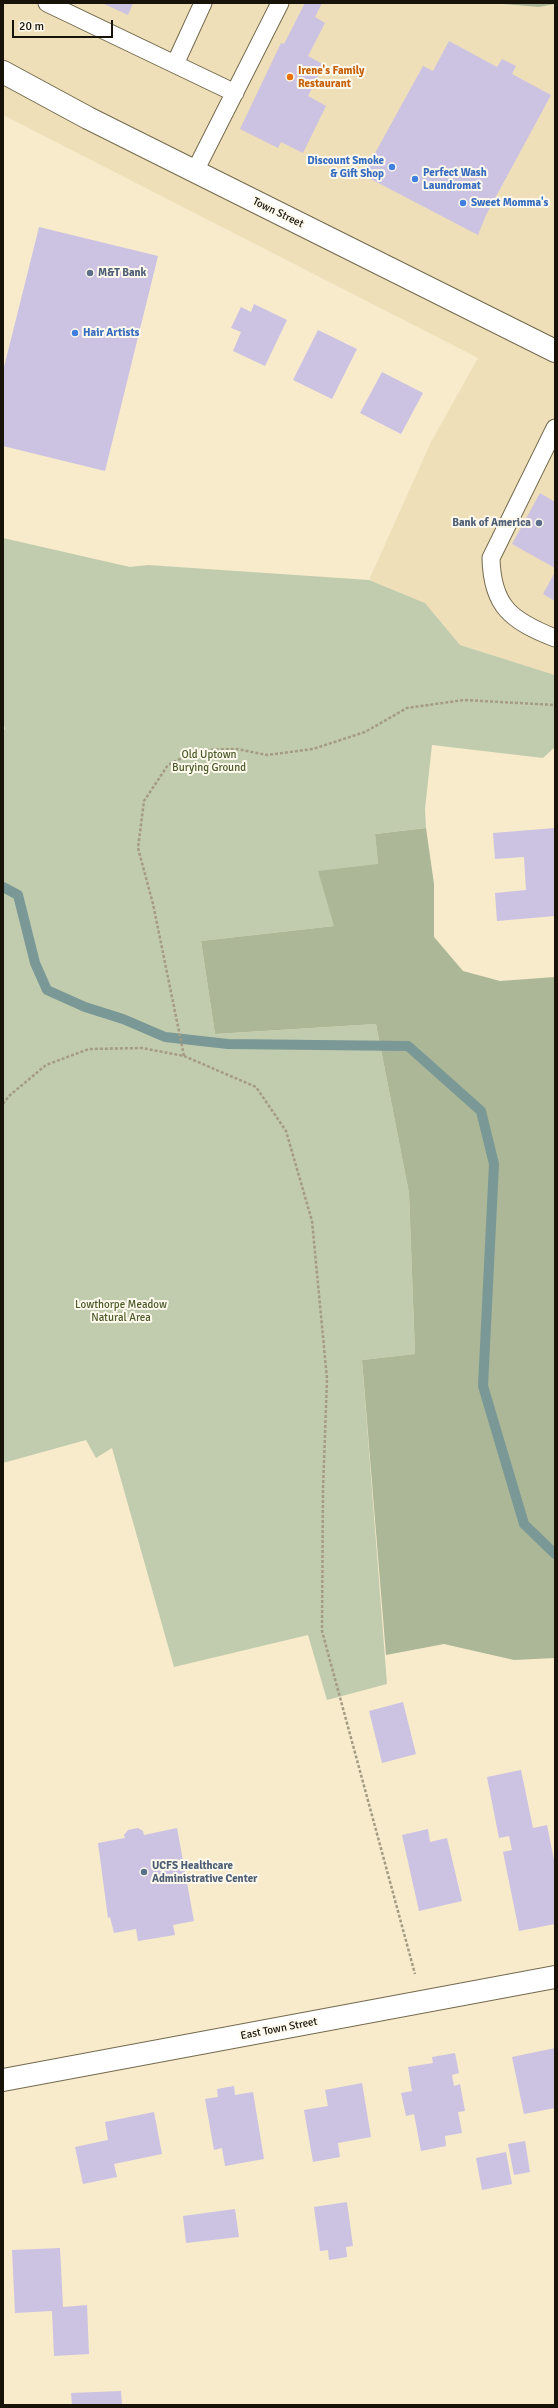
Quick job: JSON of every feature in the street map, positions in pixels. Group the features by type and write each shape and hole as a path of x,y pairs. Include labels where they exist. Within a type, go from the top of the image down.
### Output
{"main road":[{"name":"Town Street","path":"3,72 195,171 555,351"},
{"name":"East Town Street","path":"3,2080 555,1977"}],"lane":[{"path":"47,3 235,93"},
{"path":"174,64 203,3"},
{"path":"195,171 280,3"},
{"path":"555,428 491,558 491,579 498,599 513,617 532,628 555,638"}],"path":[{"path":"184,1056 153,904 138,848 144,801 168,765 198,750 237,749 267,755 313,749 365,732 407,708 464,700 555,706"},
{"path":"3,1104 9,1096 46,1065 89,1049 142,1048 184,1056 256,1087 286,1132 312,1221 327,1379 323,1490 322,1631 416,1977 420,2002"}],"shaded area":[{"path":"3,3 490,3 539,7 555,4 555,675 460,645 425,603 369,580 431,442 478,358 3,115"}],"green space":[{"path":"490,3 555,3 555,4 539,7"},
{"name":"Old Uptown Burying Ground","path":"3,538 130,567 148,565 369,580 425,603 460,645 555,675 555,747 543,758 432,745 425,809 426,828 375,834 378,864 334,926 201,941 215,1034 376,1024 409,1193 415,1354 362,1360 387,1684 327,1700 308,1635 174,1667 112,1448 96,1458 86,1440 3,1463 3,730 5,729 3,721"},
{"path":"426,828 434,884 434,937 463,971 500,981 555,977 555,1658 514,1660 444,1644 386,1655 362,1360 415,1354 409,1193 376,1024 215,1034 201,941 334,926 318,871 378,864 375,834"}],"building":[{"path":"102,3 133,3 128,15"},
{"name":"Irene's Family Restaurant","path":"305,3 322,3 315,17 325,23 308,56 324,65 308,96 326,106 303,153 281,142 278,148 240,129 281,43 284,44"},
{"path":"449,41 497,67 502,59 516,66 512,74 551,95 486,215 478,235 363,175 423,66 433,71"},
{"path":"39,227 158,256 105,471 3,446 3,371"},
{"path":"254,304 287,320 265,366 233,351 241,332 231,328 241,307 251,312"},
{"path":"318,330 357,349 332,399 293,380"},
{"path":"382,372 423,393 401,434 360,413"},
{"name":"Bank of America","path":"540,493 555,502 555,568 512,544"},
{"path":"555,572 555,601 543,594"},
{"path":"555,828 555,916 497,921 495,893 526,890 524,857 495,859 493,833"},
{"path":"403,1702 416,1754 382,1763 369,1711"},
{"path":"521,1770 533,1828 547,1825 555,1865 555,1924 519,1931 503,1852 512,1850 509,1836 499,1838 487,1777"},
{"name":"UCFS Healthcare Administrative Center","path":"138,1828 143,1831 144,1835 177,1828 194,1921 173,1925 175,1935 138,1941 136,1929 114,1933 110,1917 108,1918 98,1843 125,1838 124,1835 128,1830"},
{"path":"428,1829 430,1842 447,1838 462,1901 419,1911 402,1835"},
{"path":"555,2048 555,2108 524,2114 512,2057"},
{"path":"455,2053 459,2073 452,2075 454,2086 460,2084 465,2111 458,2112 462,2133 445,2136 446,2146 421,2151 414,2114 406,2116 401,2093 412,2091 408,2067 433,2063 432,2057"},
{"path":"362,2083 371,2137 338,2143 340,2157 313,2162 304,2110 328,2106 325,2090"},
{"path":"234,2086 235,2095 253,2092 264,2159 225,2166 222,2148 214,2150 205,2099 218,2097 217,2089"},
{"path":"154,2112 162,2154 114,2164 117,2177 83,2184 75,2147 108,2140 105,2122"},
{"path":"525,2141 530,2172 514,2175 508,2144"},
{"path":"506,2152 512,2184 482,2190 476,2158"},
{"path":"347,2202 353,2246 346,2247 347,2257 329,2260 328,2250 320,2251 314,2207"},
{"path":"235,2209 239,2237 186,2243 183,2216"},
{"path":"60,2248 63,2307 87,2305 89,2354 54,2356 52,2311 15,2313 12,2250"},
{"path":"121,2391 122,2405 72,2405 71,2393"}],"waterway":[{"path":"3,887 18,895 35,963 47,990 85,1007 123,1019 165,1037 228,1044 408,1046 481,1111 494,1164 483,1386 524,1524 555,1554"}],"place":[{"name":"Irene's Family Restaurant","path":"290,77"},
{"name":"Discount Smoke & Gift Shop","path":"392,167"},
{"name":"Perfect Wash Laundromat","path":"415,179"},
{"name":"Sweet Momma's","path":"463,203"},
{"name":"M&T Bank","path":"90,273"},
{"name":"Hair Artists","path":"75,333"},
{"name":"Bank of America","path":"539,523"},
{"name":"UCFS Healthcare Administrative Center","path":"144,1872"}],"park label":[{"name":"Lowthorpe Meadow Natural Area","path":"121,1311"}]}
